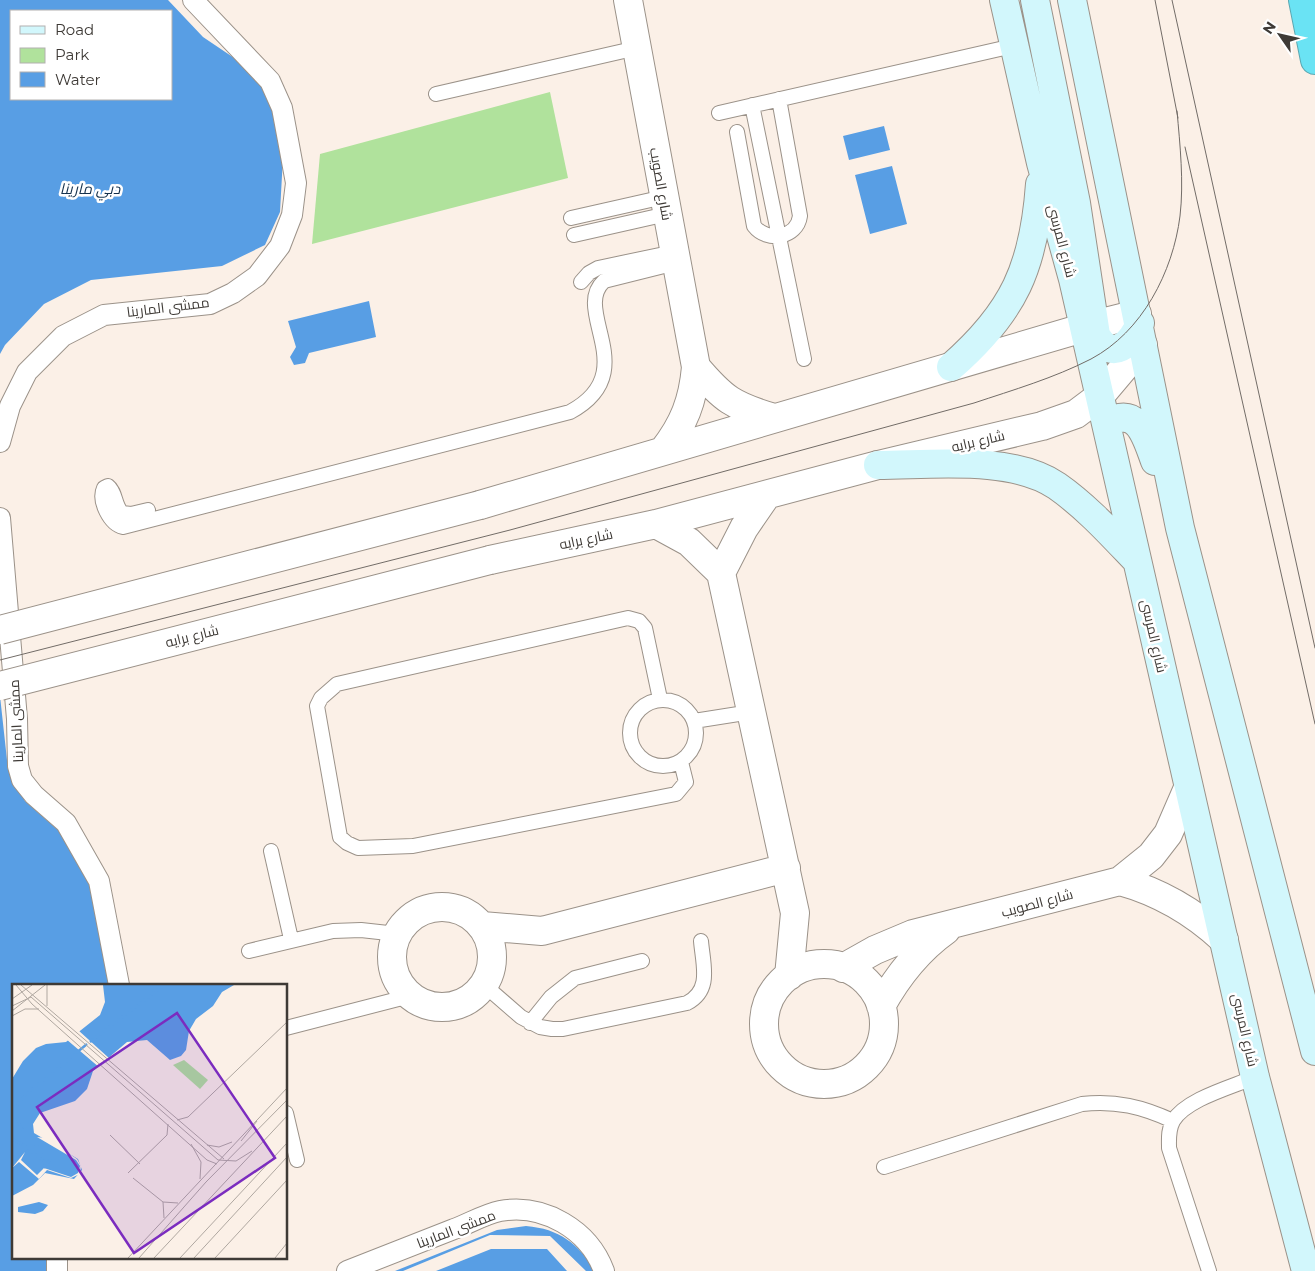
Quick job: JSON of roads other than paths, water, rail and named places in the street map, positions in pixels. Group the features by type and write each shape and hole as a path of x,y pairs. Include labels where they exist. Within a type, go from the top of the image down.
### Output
{"highway":[{"path":"1303,0 1315,60"}],"main road":[{"name":"شارع المرسى","path":"1004,0 1041,163 1089,326 1100,396 1188,788 1256,1077 1306,1271"},
{"path":"1035,0 1076,204 1089,326 1100,341 1109,347 1119,348 1129,344 1140,328"},
{"path":"1072,0 1180,528 1315,1051"},
{"path":"951,367 977,344 996,322 1024,273 1038,218 1041,163"},
{"path":"1106,423 1114,419 1125,418 1135,421 1143,428 1180,528"},
{"path":"878,465 974,464 1004,466 1030,472 1056,485 1086,509 1138,561"}],"street":[{"name":"ممشى المارينا","path":"0,442 10,406 28,372 63,336 104,314 210,304 233,293 257,276 280,246 292,216 296,182 282,108 270,81 257,65 193,0"},
{"name":"شارع الصويب","path":"628,0 696,367 693,396 686,419 663,451"},
{"path":"0,630 480,505 1089,326"},
{"name":"شارع برايه","path":"0,686 490,560 656,524 878,465 1042,426 1076,414 1100,396 1140,328"},
{"name":"شارع الصويب","path":"696,367 720,395 732,404 774,418"},
{"path":"721,573 744,528 766,496"},
{"name":"ممشى المارينا","path":"0,518 17,709 18,766 22,780 34,795 66,823 99,881 119,984"},
{"path":"656,524 689,542 721,573 795,913 789,976"},
{"name":"شارع الصويب","path":"837,966 894,941 1120,881 1151,856 1168,834 1188,788"},
{"path":"482,926 542,931 786,868"},
{"path":"1120,881 1143,888 1186,909 1224,940"},
{"path":"487,977 492,954 489,939 482,926 469,915 454,908 437,907 421,911 407,921 397,934 392,950 393,967 399,983 410,996 424,1004 441,1007 457,1004 472,997 507,955 542,931"},
{"path":"795,913 837,966"},
{"path":"881,1006 899,976 915,956 954,925"},
{"path":"837,966 859,975 873,989 881,1006 884,1026 880,1046 869,1063 854,1076 842,1081 815,1084 796,1077 780,1065 769,1048 764,1029 769,1002 775,990 789,976 801,968 837,966"},
{"name":"ممشى المارينا","path":"347,1271 500,1211 537,1211 566,1224 585,1240 600,1260 604,1271"},
{"path":"57,1258 58,1271"}],"lane":[{"path":"719,112 1013,46"},
{"path":"436,94 637,48"},
{"path":"736,132 754,226 764,235 791,233 796,229 800,216 779,99"},
{"path":"752,105 804,359"},
{"path":"571,218 665,205"},
{"path":"574,235 665,205"},
{"path":"581,282 589,273 598,268 675,258"},
{"path":"148,510 131,514 122,513 116,506 111,487 104,488 102,492 113,523 123,527 570,412 590,399 602,379 605,368 605,356 594,300 598,286 604,281 675,258"},
{"path":"660,699 645,628 639,621 628,618 337,684 320,698 317,706 340,837 358,848 413,846 676,794 686,782 681,762"},
{"path":"660,699 668,700 684,706 694,721 697,732 695,744 681,762 666,766 651,765 639,757 631,744 629,729 634,715 646,704 660,699"},
{"path":"694,721 751,712"},
{"path":"271,851 291,939"},
{"path":"249,951 291,939 333,931 361,930 397,934"},
{"path":"487,977 530,1023 540,1027 563,1029 687,1003 700,994 705,978 701,941"},
{"path":"530,1023 551,997 576,978 642,961"},
{"path":"288,1027 410,996"},
{"path":"1209,1271 1169,1148 1169,1134 1173,1121 1194,1103 1256,1077"},
{"path":"884,1167 1082,1104 1104,1101 1119,1103 1156,1113 1173,1121"},
{"path":"288,1122 297,1160"}],"water":[{"name":"دبي مارينا","path":"0,0 168,0 203,37 249,68 269,97 283,157 280,212 265,245 222,266 91,280 44,304 5,345 0,354"},
{"path":"884,126 890,150 849,160 843,136"},
{"path":"892,166 907,224 870,234 855,175"},
{"path":"369,301 376,337 309,353 305,363 294,365 290,357 296,347 288,321"},
{"path":"0,696 8,769 25,801 58,830 95,882 117,984 12,984 12,1258 52,1258 49,1271 0,1271"},
{"path":"526,1226 549,1230 567,1239 582,1253 596,1271 395,1271 497,1230"}],"tram line":[{"path":"1155,0 1178,118"},
{"path":"1172,0 1315,648"},
{"path":"0,660 510,530 974,403 1077,366 1109,347 1125,333 1140,317 1162,279 1170,258 1180,216 1182,190 1177,111"},
{"path":"1185,147 1315,724"}]}
